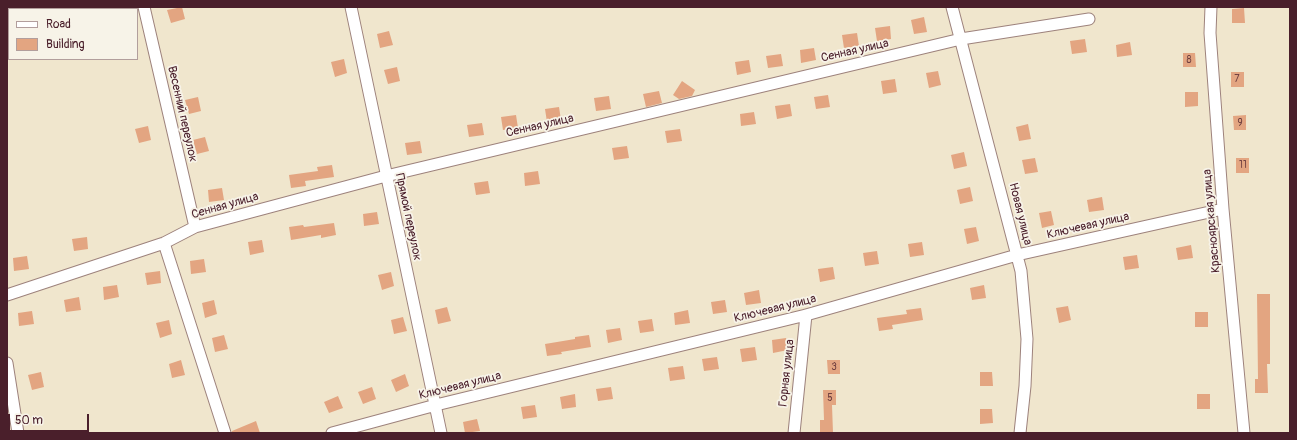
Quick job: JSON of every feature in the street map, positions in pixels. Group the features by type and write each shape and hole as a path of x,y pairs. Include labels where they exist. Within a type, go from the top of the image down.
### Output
{"street":[{"name":"Весенний переулок","path":"144,7 195,227"},
{"name":"Прямой переулок","path":"351,7 441,433"},
{"name":"Новая улица","path":"952,7 1021,271 1027,339 1026,386 1020,433"},
{"name":"Красноярская улица","path":"1212,7 1210,33 1223,209 1244,433"},
{"name":"Сенная улица","path":"7,295 164,243 195,227 386,176 961,39 1089,20"},
{"name":"Ключевая улица","path":"332,433 436,405 806,315 1017,255 1223,209"},
{"path":"164,243 224,433"},
{"name":"Горная улица","path":"794,433 806,315"},
{"path":"7,363 18,433"}],"building":[{"path":"182,7 185,19 171,23 167,10"},
{"path":"1244,8 1245,23 1232,23 1232,9"},
{"path":"924,17 927,32 914,34 911,20"},
{"path":"890,26 891,39 877,41 875,28"},
{"path":"389,31 393,45 380,48 377,34"},
{"path":"857,33 859,46 844,48 842,35"},
{"path":"1085,39 1087,52 1072,54 1070,41"},
{"path":"1130,42 1132,55 1117,57 1116,45"},
{"path":"814,48 816,60 801,63 800,50"},
{"path":"1183,53 1195,53 1196,67 1183,67"},
{"path":"781,54 783,66 768,68 766,56"},
{"path":"344,59 347,73 335,77 331,62"},
{"path":"749,60 751,72 737,75 735,62"},
{"path":"397,67 400,81 388,84 384,70"},
{"path":"938,71 941,85 929,88 926,73"},
{"path":"1231,72 1244,72 1244,87 1231,87"},
{"path":"895,79 897,92 883,94 881,81"},
{"path":"682,81 695,90 692,96 679,99 673,95"},
{"path":"659,91 662,103 646,107 643,94"},
{"path":"1185,92 1198,92 1198,106 1185,107"},
{"path":"828,95 830,107 816,109 814,97"},
{"path":"609,96 611,109 596,111 594,98"},
{"path":"198,97 201,111 189,114 185,100"},
{"path":"790,104 792,116 777,119 775,106"},
{"path":"559,107 561,120 547,122 545,109"},
{"path":"754,112 756,124 741,126 740,114"},
{"path":"516,115 518,128 503,130 501,117"},
{"path":"1246,115 1246,130 1234,130 1233,116"},
{"path":"482,123 484,135 469,137 467,125"},
{"path":"1028,124 1031,139 1019,141 1016,127"},
{"path":"148,126 151,140 139,143 135,129"},
{"path":"680,129 682,141 667,143 665,131"},
{"path":"205,137 209,151 197,154 193,140"},
{"path":"420,141 422,153 407,155 405,143"},
{"path":"627,146 629,158 614,160 612,148"},
{"path":"964,152 967,166 954,169 951,155"},
{"path":"1035,158 1038,172 1025,174 1022,160"},
{"path":"1236,158 1249,158 1249,173 1236,173"},
{"path":"332,165 334,177 305,181 306,186 291,188 289,175 318,171 317,167"},
{"path":"538,171 540,184 525,186 524,173"},
{"path":"488,181 490,193 476,195 474,183"},
{"path":"970,187 973,201 960,204 957,190"},
{"path":"222,188 224,200 209,202 208,190"},
{"path":"1102,197 1104,210 1089,212 1087,200"},
{"path":"1051,211 1054,225 1042,228 1039,213"},
{"path":"377,212 379,224 364,226 363,214"},
{"path":"334,223 336,235 321,238 321,235 291,240 289,227 303,225 304,227"},
{"path":"976,227 979,241 967,244 964,229"},
{"path":"87,237 88,249 74,251 72,239"},
{"path":"262,240 264,252 250,255 248,242"},
{"path":"922,242 924,255 910,257 908,244"},
{"path":"1191,245 1193,258 1178,260 1176,248"},
{"path":"877,251 879,264 865,266 863,253"},
{"path":"1137,255 1139,268 1125,270 1123,257"},
{"path":"27,256 29,269 14,271 13,258"},
{"path":"204,259 206,272 191,274 190,261"},
{"path":"833,267 835,279 820,282 818,269"},
{"path":"160,271 161,283 147,285 145,273"},
{"path":"391,272 394,286 382,290 378,275"},
{"path":"117,285 119,297 104,300 103,287"},
{"path":"984,285 986,298 972,300 970,288"},
{"path":"759,290 761,303 746,305 744,293"},
{"path":"1257,294 1270,294 1270,364 1267,364 1268,393 1255,393 1255,379 1258,379"},
{"path":"79,297 81,310 66,312 64,300"},
{"path":"214,300 217,314 205,318 202,303"},
{"path":"725,300 727,312 713,314 711,302"},
{"path":"1068,306 1071,320 1059,323 1056,308"},
{"path":"447,307 451,321 438,324 435,310"},
{"path":"921,308 923,320 892,325 893,329 879,331 877,318 907,314 906,310"},
{"path":"688,310 690,323 675,325 674,313"},
{"path":"32,311 34,324 19,326 18,313"},
{"path":"1195,312 1208,312 1208,327 1195,327"},
{"path":"403,317 407,331 394,334 391,320"},
{"path":"652,319 654,331 640,333 638,321"},
{"path":"169,320 172,334 160,338 156,323"},
{"path":"620,328 622,340 608,343 606,330"},
{"path":"224,335 228,349 215,352 212,338"},
{"path":"589,335 591,347 547,356 545,344"},
{"path":"786,338 788,350 773,353 772,340"},
{"path":"755,347 757,360 742,362 740,349"},
{"path":"717,357 719,369 704,371 702,359"},
{"path":"181,360 185,375 172,378 169,364"},
{"path":"827,360 840,360 840,374 828,374"},
{"path":"683,366 685,379 670,381 668,368"},
{"path":"41,372 44,387 32,390 28,375"},
{"path":"980,372 992,372 993,386 980,386"},
{"path":"405,374 409,386 396,392 391,380"},
{"path":"372,387 376,399 363,404 358,392"},
{"path":"611,387 613,399 598,401 596,389"},
{"path":"823,390 836,390 836,405 832,405 833,433 820,433 820,420 824,420"},
{"path":"575,394 576,407 562,409 560,397"},
{"path":"1197,394 1210,394 1210,409 1197,409"},
{"path":"338,396 343,408 329,413 324,402"},
{"path":"535,405 537,417 523,419 521,407"},
{"path":"980,409 992,409 993,423 980,424"},
{"path":"477,419 480,431 465,433 463,422"},
{"path":"256,421 260,433 232,433 232,431"}]}
